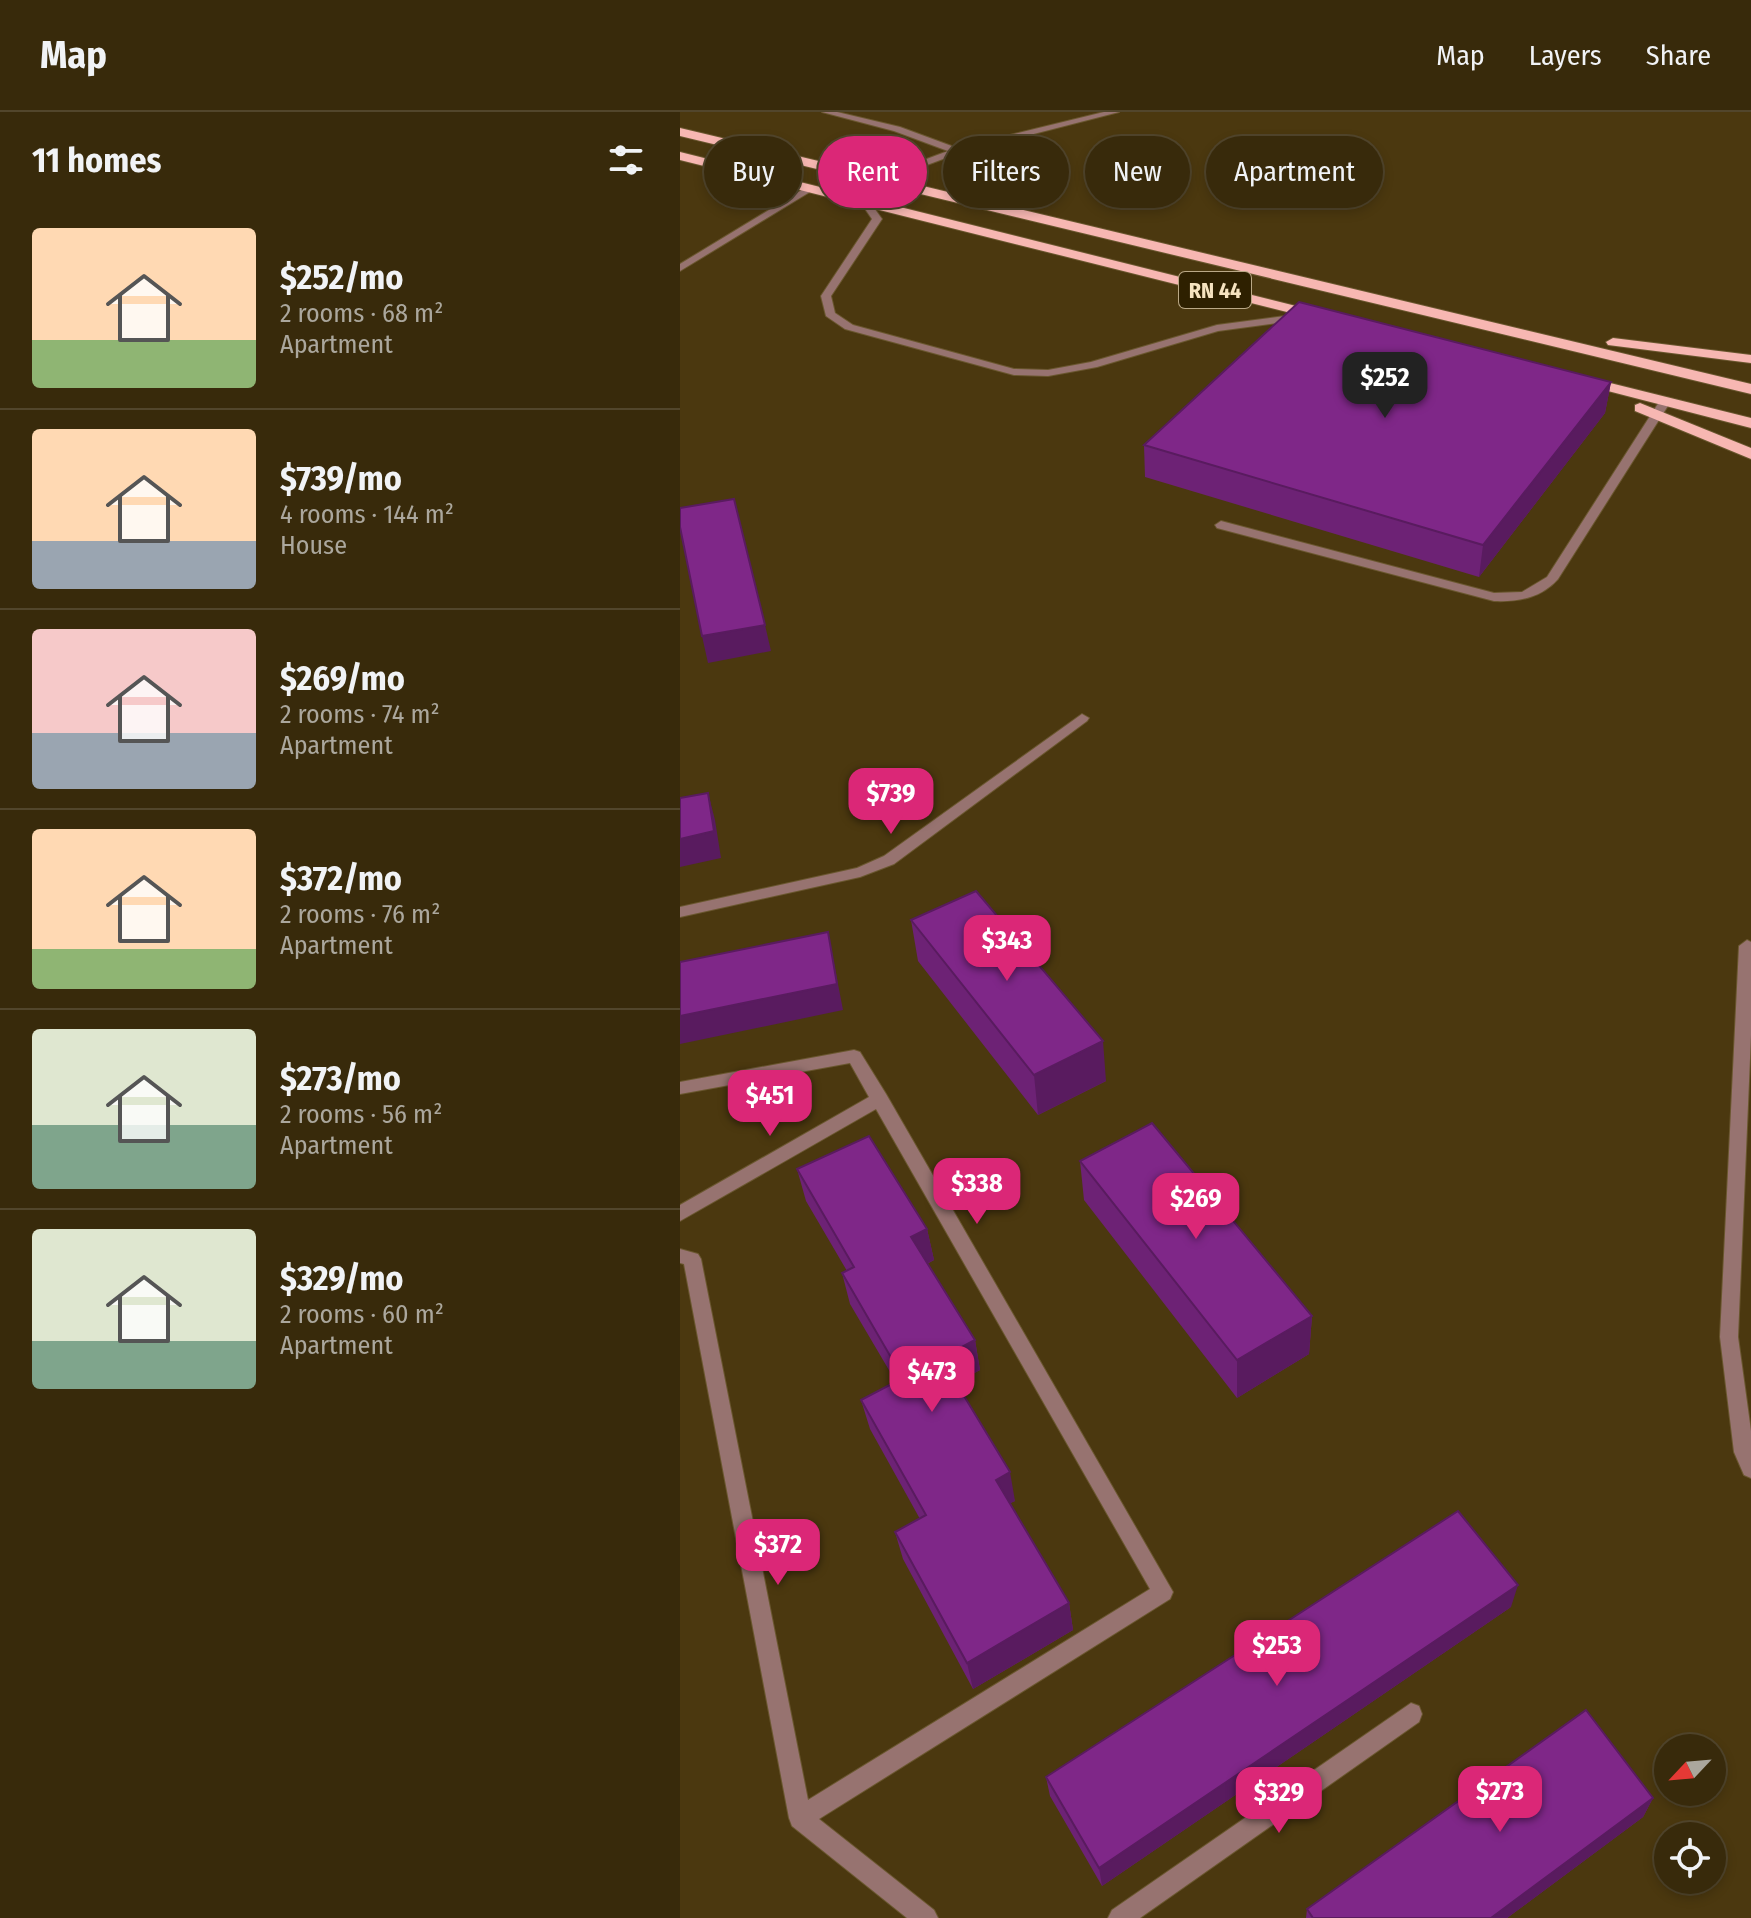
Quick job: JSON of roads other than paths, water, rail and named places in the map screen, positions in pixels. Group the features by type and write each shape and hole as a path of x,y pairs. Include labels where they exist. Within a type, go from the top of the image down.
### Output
{"highway":[{"name":"RN 44","path":"680,132 818,165"},
{"name":"RN 44","path":"680,156 818,190"},
{"name":"RN 44","path":"927,191 1751,389"},
{"name":"RN 44","path":"886,208 1325,318"},
{"path":"1380,300 1636,346 1751,359"},
{"path":"1564,378 1661,408 1751,423"},
{"path":"1661,408 1751,454"}],"street":[{"path":"826,112 897,129 943,146"},
{"path":"1017,136 1115,112"},
{"path":"680,268 810,188"},
{"path":"869,208 877,219 826,296 830,314 849,327 1014,372 1048,373 1093,365 1217,328 1325,318"},
{"path":"1221,525 1494,597 1522,598 1539,591 1552,579 1661,408"},
{"path":"680,912 860,872 889,860 1082,718"},
{"path":"1747,946 1729,1337 1744,1452 1751,1469"},
{"path":"680,1088 854,1056 1163,1592 800,1818"},
{"path":"680,1214 880,1099"},
{"path":"680,1256 692,1259 800,1818 926,1918"},
{"path":"1120,1918 1411,1714"}]}
